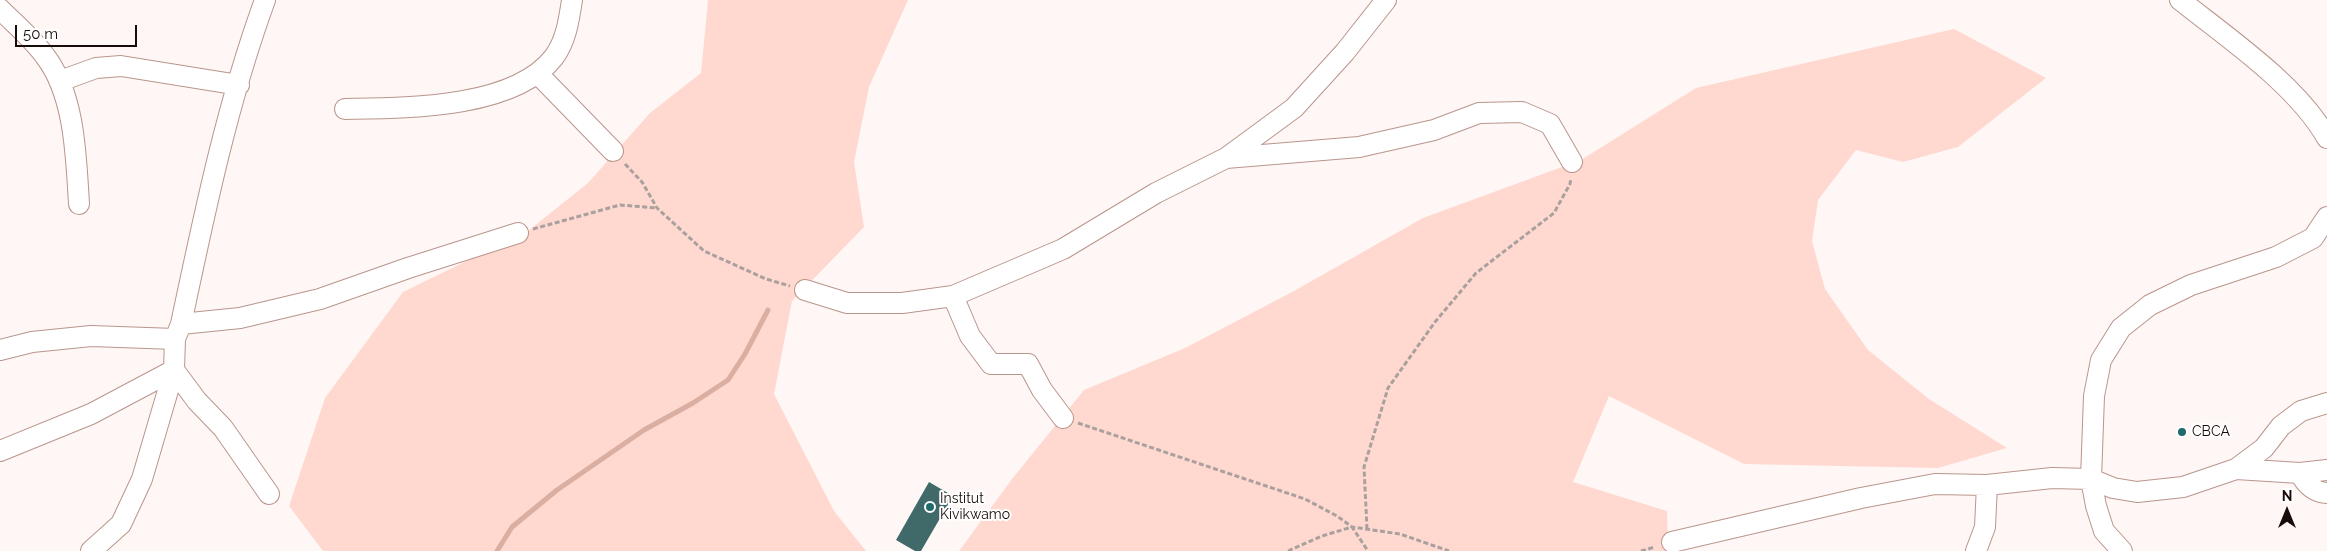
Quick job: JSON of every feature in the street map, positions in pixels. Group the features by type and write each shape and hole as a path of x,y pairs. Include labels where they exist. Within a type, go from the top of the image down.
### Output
{"street":[{"path":"91,551 121,524 142,479 174,370 178,331 207,199 253,32 265,0"},
{"path":"345,109 408,108 464,101 508,89 538,74 555,56 566,33 572,0"},
{"path":"805,290 847,303 902,303 953,296 1063,250 1156,193 1226,158 1294,108 1345,52 1386,0"},
{"path":"2180,0 2274,76 2318,122 2327,138"},
{"path":"0,9 45,56 60,80 66,96 76,152 79,204"},
{"path":"60,80 96,68 121,66 239,85"},
{"path":"538,74 613,151"},
{"path":"1226,158 1359,147 1434,130 1479,114 1522,112 1550,124 1572,162"},
{"path":"2122,551 2104,531 2096,506 2091,479 2094,396 2101,360 2121,328 2150,304 2183,289 2276,257 2313,238 2327,217"},
{"path":"0,350 32,342 90,336 178,331 240,318 320,299 408,268 518,233"},
{"path":"953,296 970,336 991,364 1028,364 1042,390 1063,418"},
{"path":"0,451 91,414 174,370"},
{"path":"174,370 197,401 222,428 269,494"},
{"path":"1672,542 1861,498 1935,484 1987,485 2052,478 2091,479 2113,488 2137,492 2183,487 2236,468 2264,448 2281,426 2301,411 2327,403"},
{"path":"2236,468 2300,473 2327,470"},
{"path":"2300,473 2309,487 2318,493 2327,493"},
{"path":"1976,551 1985,527 1987,485"}],"path":[{"path":"613,151 642,182 657,208 704,251 766,279 805,290"},
{"path":"1367,529 1364,467 1388,388 1435,322 1476,273 1554,212 1570,184 1572,162"},
{"path":"518,233 620,205 657,208"},
{"path":"1063,418 1306,499 1337,516 1352,527 1368,551"},
{"path":"1288,551 1322,536 1352,527 1400,534 1449,551"}],"shaded area":[{"path":"708,0 908,0 869,87 854,162 864,227 792,301 774,394 834,511 866,551 323,551 289,506 325,398 403,292 528,231 588,183 650,113 701,73"},
{"path":"1954,29 2046,78 1958,147 1903,162 1856,150 1818,200 1812,241 1825,289 1868,350 1929,399 2007,448 1938,468 1744,464 1609,396 1573,482 1667,511 1668,551 959,551 1012,479 1084,390 1185,348 1294,291 1423,218 1581,160 1696,88"}],"building":[{"path":"929,482 953,496 921,551 915,551 896,540"}],"waterway":[{"path":"497,551 512,527 557,490 644,430 693,403 728,380 745,354 768,310"}],"place":[{"name":"CBCA","path":"2182,432"},
{"name":"Institut Kivikwamo","path":"930,507"}]}
